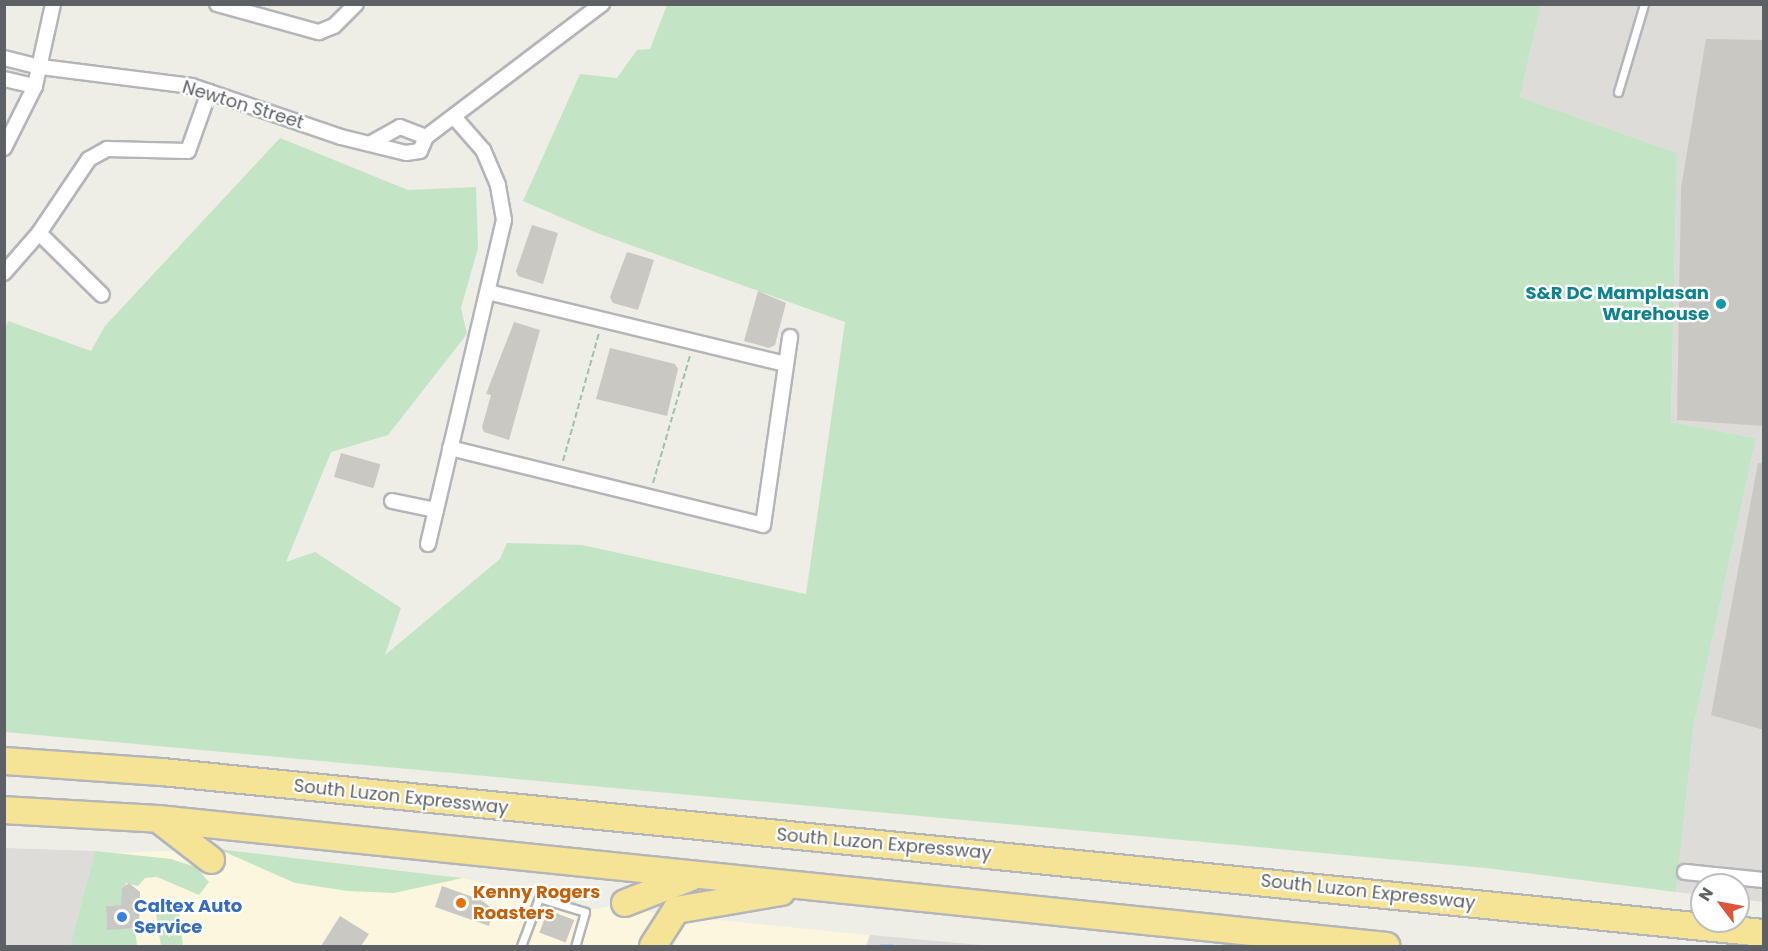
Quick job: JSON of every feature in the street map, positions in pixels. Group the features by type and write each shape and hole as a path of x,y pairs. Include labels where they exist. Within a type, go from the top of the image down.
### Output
{"highway":[{"name":"South Luzon Expressway","path":"4,761 162,772 1764,933"},
{"path":"4,810 158,819 1386,946"},
{"path":"158,819 211,860"},
{"path":"626,903 695,875"},
{"path":"653,946 676,910 815,886"}],"street":[{"path":"4,148 35,86 53,4"},
{"path":"217,4 265,10 319,32 334,26 356,4"},
{"name":"Newton Street","path":"4,58 40,67 209,93 406,153 420,151 426,137 602,4"},
{"path":"4,79 35,86"},
{"path":"4,273 39,232 89,159 107,149 188,151 209,93"},
{"path":"428,544 504,220 498,185 483,150 454,117"},
{"path":"371,143 400,127 426,137"},
{"path":"39,232 102,295"},
{"path":"488,292 785,364"},
{"path":"450,448 763,525 790,337"},
{"path":"392,501 436,510"},
{"path":"1685,872 1764,880"}],"lane":[{"path":"1618,92 1644,4"},
{"path":"521,946 539,898 585,912 575,946"}],"path":[{"path":"559,475 602,321"},
{"path":"649,497 693,343"}],"shaded area":[{"path":"1541,5 1763,5 1763,902 1750,900 1750,873 1690,873 1690,894 1676,892 1694,724 1756,438 1671,422 1677,153 1520,97"},
{"path":"5,848 95,851 70,946 5,946"},
{"path":"218,849 463,878 595,909 625,903 656,914 870,935 866,946 126,946 97,928 113,853"},
{"path":"870,935 992,946 866,946"}],"green space":[{"path":"667,5 1541,5 1520,97 1677,153 1671,422 1756,438 1694,724 1676,892 1486,868 5,732 5,329 8,321 91,351 105,326 280,138 408,190 476,187 478,248 461,308 467,334 388,435 331,452 286,562 315,552 401,608 385,655 500,559 507,543 582,545 806,594 845,322 597,233 523,201 580,74 617,78 637,50 650,49"},
{"path":"218,849 463,878 394,893 348,891 295,883"},
{"path":"95,851 171,859 196,867 209,882 199,895 157,877 145,878 138,886 126,883 120,909 120,905 106,906 107,929 135,928 137,946 70,946"},
{"path":"163,901 179,913 183,946 161,946 155,907"}],"building":[{"name":"S&R DC Mamplasan Warehouse","path":"1706,39 1764,40 1764,426 1677,420 1681,188"},
{"path":"532,225 558,233 543,284 518,276 516,271"},
{"path":"627,252 654,260 638,310 613,303 610,297"},
{"path":"758,291 786,303 775,345 769,348 744,341"},
{"path":"514,322 540,330 509,440 484,432 482,427 491,395 486,394"},
{"path":"610,348 675,364 678,369 667,416 596,399"},
{"path":"341,453 380,464 374,488 334,477"},
{"path":"1758,463 1764,464 1764,730 1711,715"},
{"name":"Caltex Auto Service","path":"129,883 140,892 139,928 107,930 106,906 121,905 122,888"},
{"name":"Kenny Rogers Roasters","path":"442,886 481,900 493,909 489,926 435,907"},
{"path":"548,910 574,920 566,942 539,932"},
{"path":"340,916 369,934 361,946 321,946"}],"waterway":[{"path":"881,946 892,946"}],"place":[{"name":"S&R DC Mamplasan Warehouse","path":"1721,304"},
{"name":"Kenny Rogers Roasters","path":"461,903"},
{"name":"Caltex Auto Service","path":"122,917"}]}
